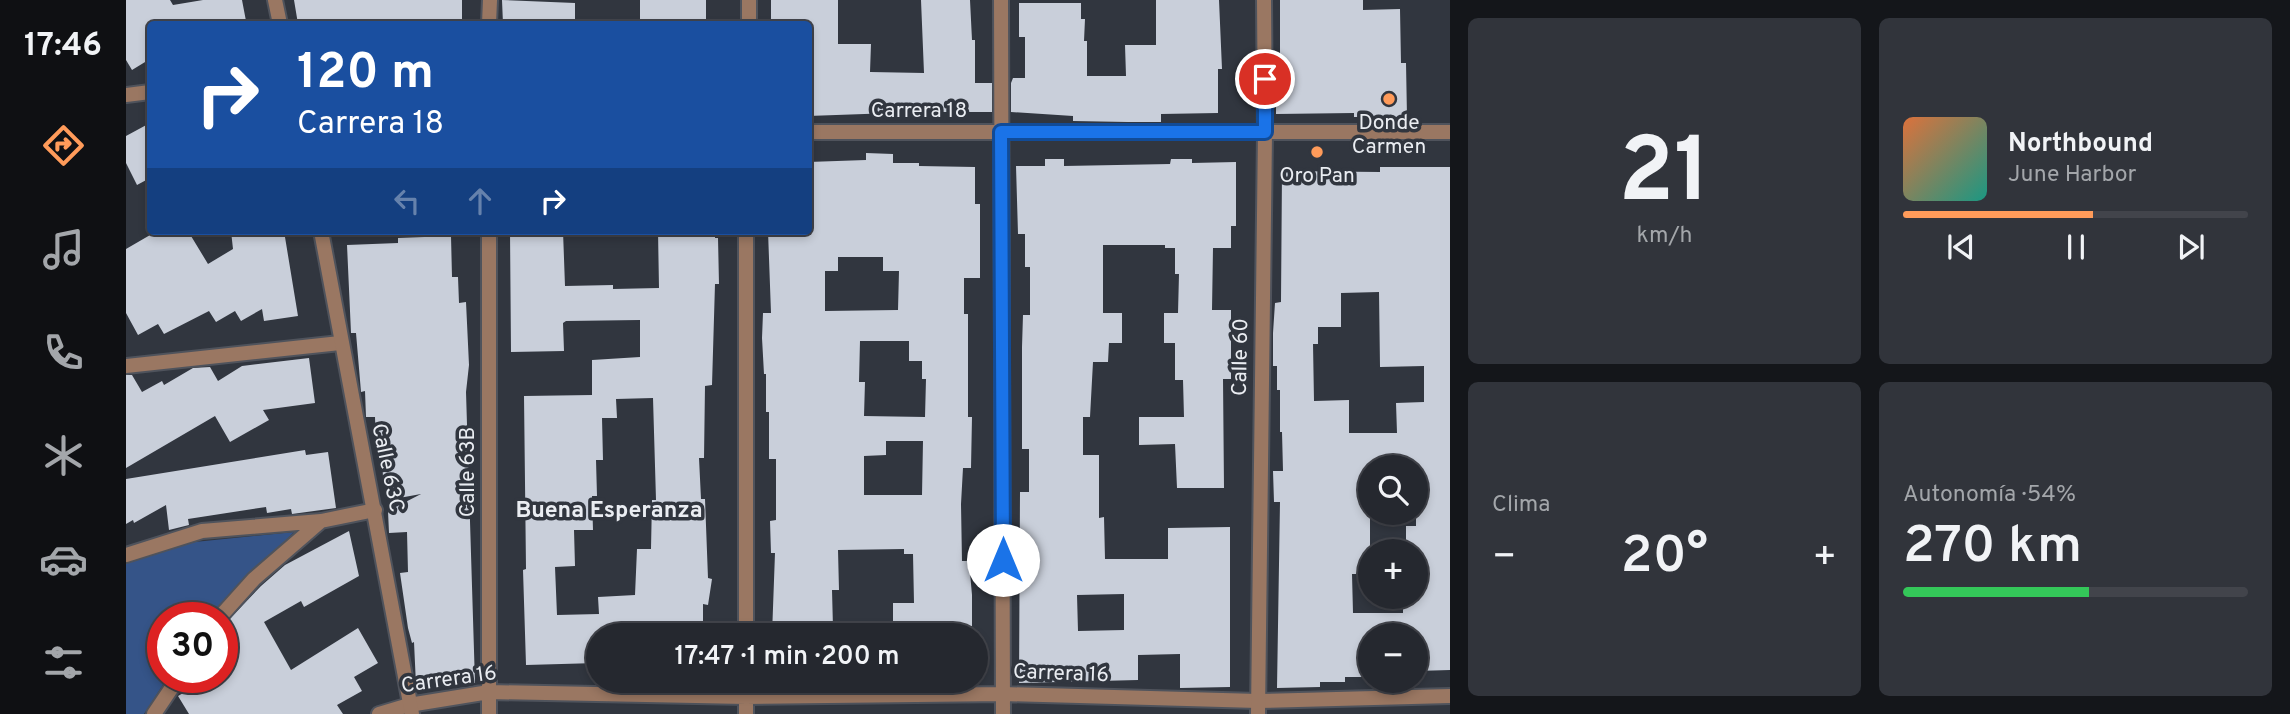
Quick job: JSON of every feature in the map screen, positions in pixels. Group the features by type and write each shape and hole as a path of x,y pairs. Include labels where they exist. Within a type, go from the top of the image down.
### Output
{"street":[{"path":"275,0 279,21"},
{"path":"489,0 489,21"},
{"path":"749,0 749,21"},
{"path":"1001,0 1003,714"},
{"name":"Calle 60","path":"1258,707 1265,132 1264,0"},
{"path":"126,95 147,92"},
{"name":"Carrera 18","path":"812,132 1450,132"},
{"name":"Calle 63C","path":"322,235 411,710"},
{"name":"Calle 63B","path":"489,235 489,714"},
{"path":"746,235 746,623"},
{"path":"126,366 340,343"},
{"path":"126,555 202,531 321,521 375,510"},
{"path":"233,602 254,579 321,521"},
{"name":"Carrera 16","path":"379,714 411,710 489,692 746,697 1003,694 1258,707 1450,696"},
{"path":"154,714 168,693"},
{"path":"746,693 746,714"}],"shaded area":[{"path":"294,532 226,602 147,602 147,693 158,693 144,714 126,714 126,561 165,545"}],"building":[{"path":"126,0 170,0 173,5 203,0 242,0 246,21 147,21 147,61 132,70 126,60"},
{"path":"294,0 462,0 462,21 298,21"},
{"path":"502,0 575,3 575,21 503,21"},
{"path":"640,0 706,0 706,21 640,21"},
{"path":"771,0 838,0 838,44 871,44 870,72 924,73 921,0 970,0 972,40 975,40 975,83 992,83 992,112 812,116 812,21 771,21"},
{"path":"1156,0 1219,0 1222,69 1218,69 1218,113 1161,114 1161,122 1128,122 1073,121 1073,116 1011,112 1013,78 1025,78 1025,37 1019,37 1019,3 1081,3 1081,19 1085,19 1084,41 1087,41 1087,76 1126,76 1125,45 1156,45"},
{"path":"1280,0 1363,0 1363,10 1400,9 1401,63 1406,63 1407,117 1354,117 1354,113 1276,114 1276,83 1280,83"},
{"path":"147,125 147,180 137,185 126,163 126,136"},
{"path":"866,153 893,154 893,163 975,167 975,204 980,204 980,278 964,278 964,314 968,314 968,417 972,417 971,468 963,468 961,504 962,561 969,561 972,623 893,623 893,603 914,603 913,554 904,554 904,549 838,550 839,590 832,590 833,623 772,623 775,553 771,553 770,521 776,520 776,459 769,459 769,412 766,412 762,338 763,313 771,313 768,235 812,235 812,162 866,160","holes":["838,257 883,257 883,271 899,271 898,310 825,311 825,271 838,271","860,341 909,341 909,361 922,361 922,379 926,379 925,417 864,416 865,382 859,382","886,441 923,441 922,495 864,495 864,456 886,455"]},
{"path":"1045,159 1064,159 1064,166 1170,164 1171,159 1192,159 1192,163 1236,162 1236,226 1231,226 1231,248 1213,248 1212,310 1231,310 1231,379 1223,379 1224,488 1177,488 1175,444 1139,445 1139,417 1184,417 1183,380 1175,380 1175,343 1164,343 1164,313 1178,313 1179,274 1175,274 1175,248 1165,248 1165,245 1103,245 1103,313 1122,313 1122,343 1109,343 1108,362 1093,362 1090,417 1083,417 1083,455 1099,455 1099,518 1104,517 1105,559 1168,559 1168,528 1230,527 1230,687 1180,688 1180,654 1138,655 1138,680 1019,683 1020,492 1029,492 1029,449 1022,449 1022,347 1023,315 1030,315 1030,267 1025,267 1025,234 1018,234 1016,166 1045,166","holes":["1124,594 1124,630 1078,631 1077,595"]},
{"path":"1380,167 1450,167 1450,670 1428,671 1428,623 1358,623 1358,677 1345,677 1345,682 1320,682 1320,687 1277,688 1280,502 1274,502 1273,471 1283,471 1280,390 1277,390 1277,366 1273,366 1273,333 1275,303 1281,302 1282,171 1380,172","holes":["1379,292 1380,367 1424,366 1424,402 1396,403 1397,433 1349,433 1349,400 1314,401 1313,344 1318,344 1318,327 1341,327 1341,293","1358,455 1428,455 1428,525 1406,526 1406,539 1428,539 1428,609 1403,609 1403,613 1353,613 1352,574 1358,574 1358,539 1370,539 1370,525 1358,525"]},
{"path":"150,235 190,235 208,264 233,249 231,235 285,235 298,316 264,321 262,309 241,321 235,311 216,322 209,311 164,334 158,324 138,335 126,313 126,249"},
{"path":"510,235 563,235 565,286 613,285 613,289 659,288 658,235 715,235 715,238 718,238 719,284 715,284 712,385 705,386 704,458 699,458 701,499 705,499 708,578 712,579 708,605 703,604 703,623 586,623 586,663 526,665 523,570 526,569 524,396 592,395 592,360 640,357 640,320 563,323 564,351 511,352","holes":["653,398 656,500 652,500 651,549 637,549 635,595 598,597 599,614 557,615 555,567 575,566 574,530 593,530 592,496 597,496 596,460 603,460 602,418 617,418 616,399"]},
{"path":"451,236 452,277 458,277 459,303 466,302 469,365 466,392 475,683 416,685 414,642 412,643 408,628 400,573 408,572 407,532 389,533 388,511 421,494 388,500 387,479 383,479 382,450 376,450 375,417 366,417 356,333 351,333 347,245 398,243 398,238"},
{"path":"309,358 315,403 263,410 269,420 230,442 215,416 126,468 126,375 132,375 142,392 162,381 164,385 193,368 210,367 218,381 242,366"},
{"path":"305,450 306,455 328,452 336,508 292,514 291,509 267,513 266,507 188,519 189,525 169,530 166,505 134,523 133,520 126,524 126,479"},
{"path":"349,531 359,576 304,607 301,601 264,622 291,670 358,628 378,663 354,677 362,691 337,705 343,714 189,714 178,696 183,693 238,693 238,610 285,565"}],"place":[{"name":"Donde Carmen","path":"1389,99"},
{"name":"Oro Pan","path":"1317,152"}],"district":[{"name":"Buena Esperanza","path":"609,511"}],"route":[{"path":"1003,560 1001,132 1265,132 1265,79"}]}
